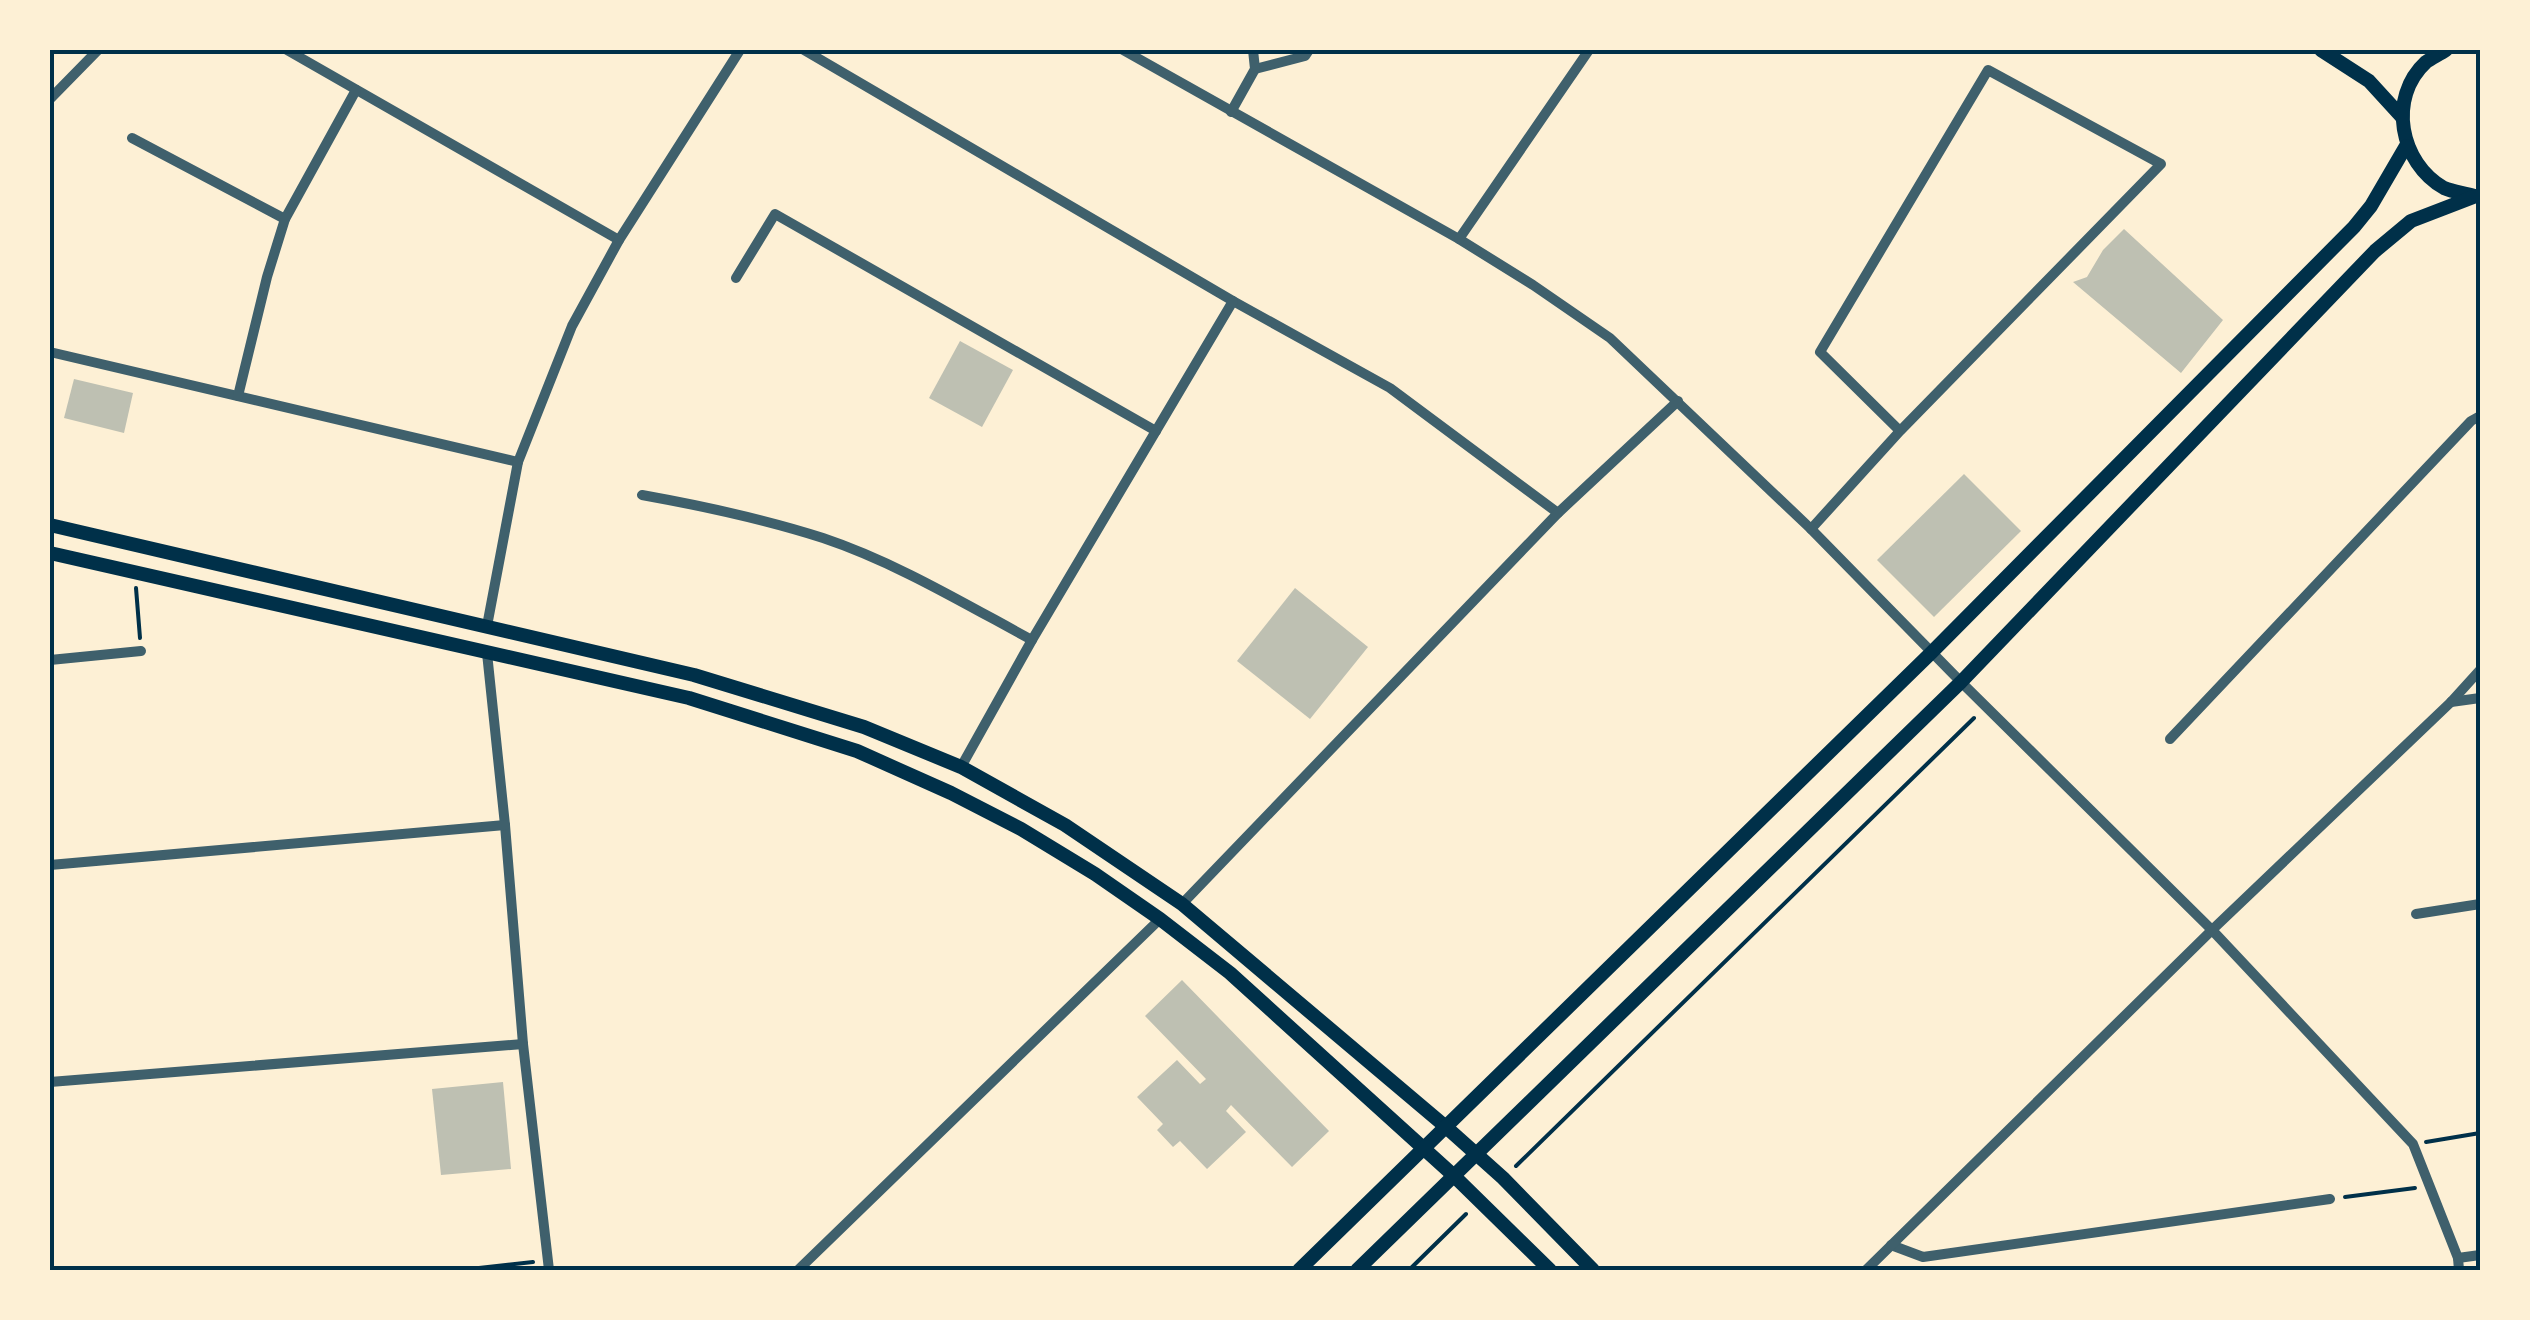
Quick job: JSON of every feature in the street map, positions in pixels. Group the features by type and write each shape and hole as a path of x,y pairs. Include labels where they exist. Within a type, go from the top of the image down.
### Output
{"main road":[{"path":"2321,50 2369,82 2402,116"},
{"path":"2446,50 2426,63 2408,87 2402,116 2406,146 2422,172 2446,189 2478,196"},
{"path":"1299,1270 1932,652 2354,227 2406,146"},
{"path":"1357,1270 1961,682 2375,251 2411,221 2478,196"},
{"path":"50,525 694,674 864,727 961,767 1065,825 1182,904 1446,1127 1503,1178 1593,1270"},
{"path":"50,553 689,698 857,750 951,793 1095,874 1230,973 1453,1175 1550,1270"},
{"path":"487,626 487,653"}],"street":[{"path":"50,99 98,50"},
{"path":"287,50 619,240"},
{"path":"487,626 518,462 572,326 619,240 740,50"},
{"path":"804,50 1233,301 1390,388 1558,514"},
{"path":"1123,50 1459,239 1610,338 1811,528 2212,930 2412,1144 2459,1264 2480,1256"},
{"path":"1231,112 1256,69 1253,50"},
{"path":"1256,69 1306,56 1309,50"},
{"path":"1459,239 1589,50"},
{"path":"1811,528 2160,164 1988,70 1820,352 1900,431"},
{"path":"238,396 285,219 356,90"},
{"path":"132,138 285,219"},
{"path":"736,278 776,214 1156,431"},
{"path":"961,767 1233,301"},
{"path":"50,352 518,462"},
{"path":"1182,904 1558,514 1678,401"},
{"path":"2170,739 2470,421 2480,416"},
{"path":"642,495 705,506 825,539 923,581 1032,640"},
{"path":"50,660 141,651"},
{"path":"487,653 548,1265"},
{"path":"1866,1270 2212,930 2452,702 2480,670"},
{"path":"2452,702 2480,698"},
{"path":"50,864 505,825"},
{"path":"2416,914 2480,904"},
{"path":"798,1270 1160,919"},
{"path":"50,1082 523,1044"},
{"path":"1891,1245 1923,1256 2330,1199"}],"path":[{"path":"134,573 141,651"},
{"path":"1503,1178 1986,707"},
{"path":"2412,1144 2480,1132"},
{"path":"2330,1199 2429,1186"},
{"path":"1409,1270 1479,1202"},
{"path":"462,1270 548,1265"}],"building":[{"path":"2124,229 2223,320 2181,373 2073,282 2087,277 2103,250"},
{"path":"960,341 1013,370 982,427 929,398"},
{"path":"74,379 133,393 124,433 64,418"},
{"path":"1964,474 2021,531 1934,617 1877,560"},
{"path":"1295,588 1368,647 1310,719 1237,661"},
{"path":"1182,980 1329,1131 1292,1167 1231,1105 1226,1111 1246,1132 1207,1169 1180,1141 1173,1147 1157,1130 1163,1124 1137,1097 1177,1060 1200,1084 1206,1079 1145,1016"},
{"path":"503,1082 511,1169 441,1175 432,1089"}]}
